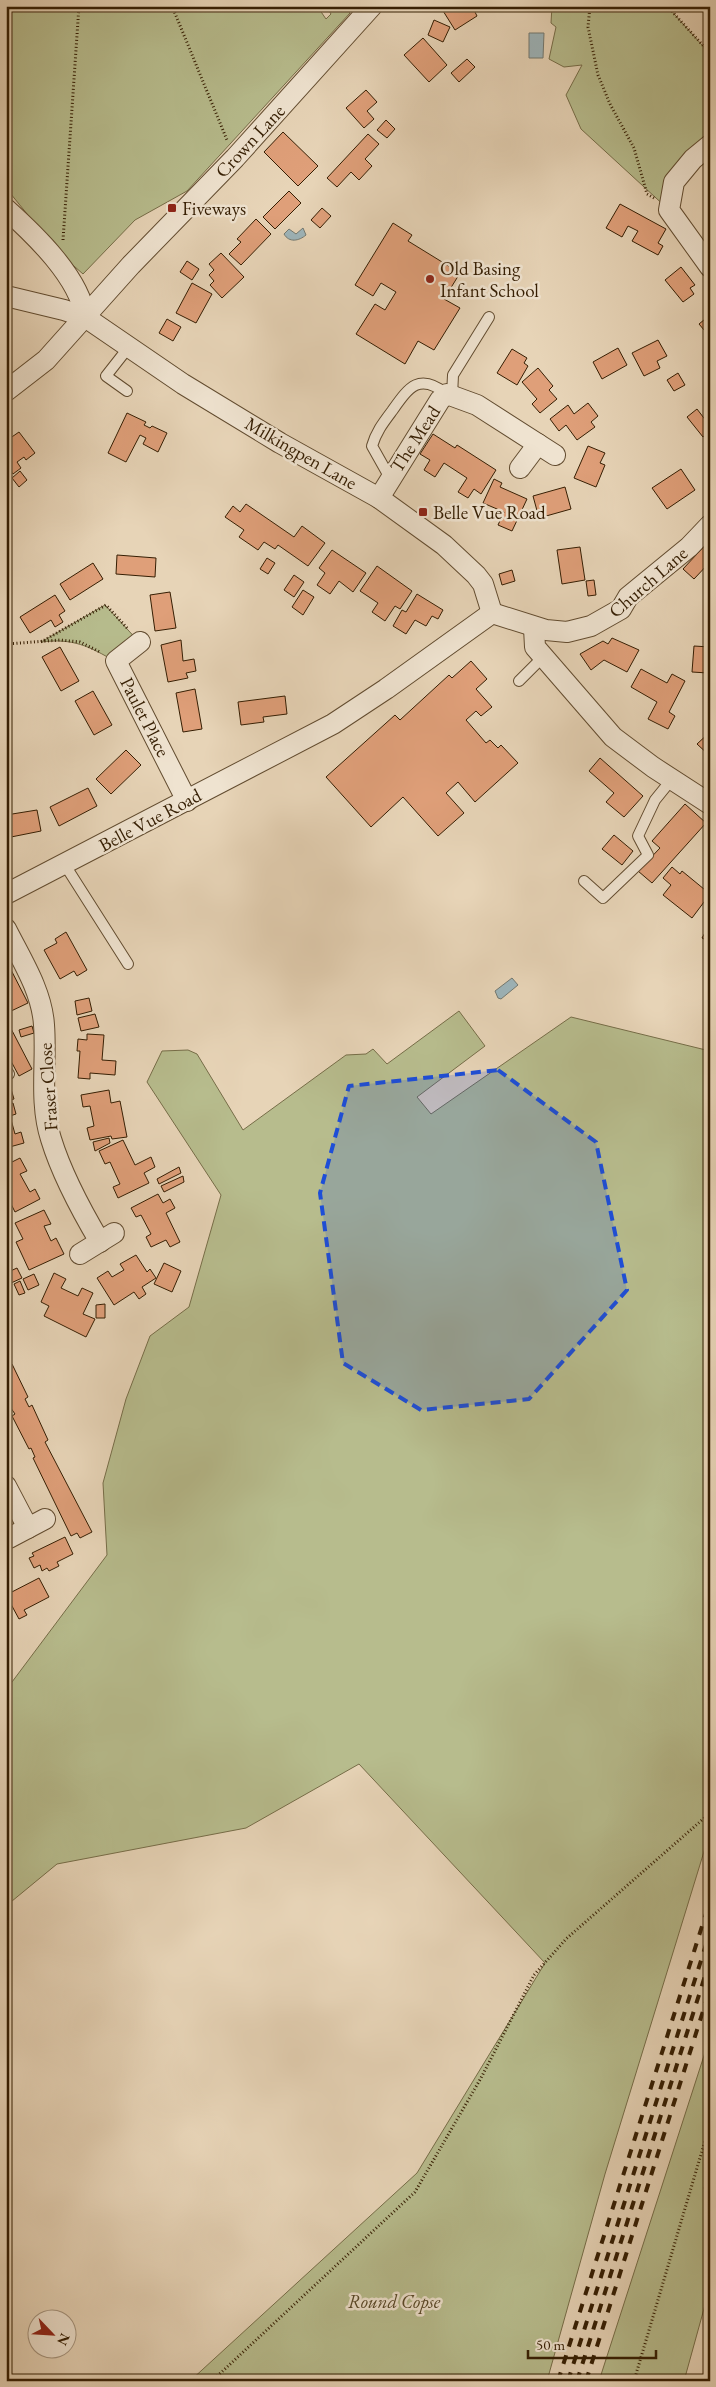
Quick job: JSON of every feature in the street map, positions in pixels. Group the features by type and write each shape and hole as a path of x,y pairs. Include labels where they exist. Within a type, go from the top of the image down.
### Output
{"street":[{"name":"Crown Lane","path":"6,391 46,360 131,265 235,158 372,6"},
{"path":"710,145 692,159 674,182 669,210 710,267"},
{"path":"6,209 23,224 72,281 83,307 85,318"},
{"name":"Milkingpen Lane","path":"6,296 64,310 85,318 183,384 280,443 379,498 444,545 476,575 483,584 492,613"},
{"name":"The Mead","path":"379,498 440,400 450,395 477,406 546,450 520,468"},
{"name":"Church Lane","path":"492,613 510,617 534,628 567,632 591,626 621,610 628,597 689,547 710,525"},
{"name":"Belle Vue Road","path":"6,894 333,724 386,689 492,613"},
{"path":"534,628 535,646 613,737 672,780 710,804"},
{"name":"Paulet Place","path":"140,642 116,661 187,801"},
{"name":"Fraser Close","path":"6,930 41,1002 44,1024 46,1113 50,1138 79,1207 107,1238 80,1254"},
{"path":"6,1486 28,1528"},
{"path":"9,1538 45,1518"}],"lane":[{"path":"390,478 372,446 376,433 409,387 421,383 437,386 450,395 453,375 490,317"},
{"path":"127,391 106,376 128,348"},
{"path":"519,681 543,656"},
{"path":"584,881 603,898 648,855 638,836 655,800 672,780"},
{"path":"65,865 128,964"}],"path":[{"path":"62,243 79,6"},
{"path":"172,6 235,158"},
{"path":"590,6 588,27 598,75 610,104 634,148 648,194 669,210"},
{"path":"667,6 710,53"},
{"path":"41,642 106,605 140,642"},
{"path":"6,644 60,640 80,642 116,661"},
{"path":"212,2381 415,2192 481,2078 534,1975 566,1939 710,1813"},
{"path":"634,2381 710,2124"}],"highlighted area":[{"path":"498,1070 596,1142 627,1290 529,1399 421,1410 343,1363 320,1193 349,1086"}],"green space":[{"path":"6,6 317,6 326,19 331,14 326,6 345,6 350,13 187,191 135,220 83,274 58,252 6,188"},
{"path":"552,6 667,6 710,54 710,143 668,209 581,129 566,95 582,65 564,67 549,59 556,27 551,23"},
{"path":"105,605 140,643 116,662 80,644 62,641 41,642"},
{"name":"Round Copse","path":"459,1011 485,1046 417,1097 431,1114 571,1017 710,1051 710,1832 605,2174 547,2381 190,2381 417,2173 545,1963 359,1764 246,1828 57,1864 6,1906 6,1690 107,1555 103,1483 126,1399 150,1336 189,1307 221,1195 147,1082 162,1051 188,1050 197,1054 243,1130 346,1055 366,1054 373,1049 387,1064"},
{"path":"710,2037 710,2127 707,2133 711,2161 709,2175 704,2188 710,2199 710,2287 684,2381 599,2381"}],"water":[{"path":"529,33 544,33 543,58 529,58"},
{"path":"303,228 306,235 297,240 291,240 284,234 289,229 296,234"},
{"path":"512,978 518,985 501,999 498,998 495,991"}],"building":[{"path":"440,6 472,6 477,16 455,30"},
{"path":"434,20 450,27 443,42 428,35"},
{"path":"423,38 447,65 429,82 404,55"},
{"path":"467,59 475,67 459,82 451,73"},
{"path":"366,90 377,102 367,111 374,119 364,128 346,108"},
{"path":"386,120 395,129 387,138 377,130"},
{"path":"283,132 318,166 298,186 264,152"},
{"path":"368,134 379,144 365,159 372,166 359,180 351,172 337,187 327,178"},
{"path":"289,191 301,203 275,229 263,217"},
{"path":"620,204 666,229 658,243 663,246 658,255 632,241 638,231 628,226 622,237 606,228"},
{"path":"322,208 331,216 320,228 311,220"},
{"path":"256,219 271,234 241,265 229,254 241,242 237,239"},
{"path":"393,223 412,235 408,241 460,273 444,299 460,308 434,350 418,341 405,364 356,334 375,304 385,310 396,292 381,283 373,296 355,285"},
{"path":"221,253 244,277 222,298 210,285 214,281 209,275 214,270 209,264"},
{"path":"187,261 199,269 192,280 180,272"},
{"path":"681,267 695,285 690,288 694,294 683,302 665,280"},
{"path":"192,283 212,294 196,323 176,313"},
{"path":"710,315 710,337 699,324"},
{"path":"167,319 181,327 173,341 159,333"},
{"path":"658,340 667,356 657,361 660,368 644,376 632,353"},
{"path":"618,348 627,365 602,379 593,362"},
{"path":"512,349 527,358 524,363 528,366 517,385 497,373"},
{"path":"538,368 553,386 549,390 557,399 540,413 532,404 537,399 522,382"},
{"path":"678,373 685,385 674,391 667,380"},
{"path":"588,403 598,416 591,422 595,427 577,440 566,425 559,431 550,419 568,405 574,414"},
{"path":"697,409 710,426 710,431 703,437 687,417"},
{"path":"127,413 146,422 144,425 150,428 152,426 167,433 158,452 143,444 146,438 140,435 126,462 108,453"},
{"path":"19,432 35,453 26,460 24,457 17,462 21,468 13,474 6,464 6,441"},
{"path":"433,434 455,448 457,445 496,470 481,494 474,489 468,498 458,492 467,478 444,463 435,477 424,470 430,460 420,454"},
{"path":"588,446 605,453 600,463 605,465 596,487 574,478"},
{"path":"681,469 695,490 667,509 652,488"},
{"path":"20,471 27,480 19,487 12,478"},
{"path":"494,479 502,483 500,487 527,499 512,531 498,525 504,512 483,503"},
{"path":"565,487 571,509 539,518 533,496"},
{"path":"246,504 294,537 302,526 325,543 308,566 278,545 275,549 264,542 258,550 239,537 244,530 225,517 233,506 240,512"},
{"path":"710,540 710,562 694,579 683,569"},
{"path":"580,547 585,580 562,584 557,550"},
{"path":"332,550 366,573 353,592 339,581 330,594 317,585 325,573 319,568"},
{"path":"117,555 156,558 155,577 116,574"},
{"path":"267,558 275,563 268,574 260,569"},
{"path":"93,563 103,579 70,600 60,584"},
{"path":"377,566 412,591 400,609 395,606 385,621 372,612 378,603 360,591"},
{"path":"512,570 515,581 502,585 499,574"},
{"path":"294,575 304,582 294,597 284,590"},
{"path":"594,580 596,595 588,596 586,581"},
{"path":"303,590 314,597 303,615 292,607"},
{"path":"170,592 176,628 155,631 150,595"},
{"path":"417,594 443,610 438,619 432,616 426,626 415,620 406,634 393,626 402,610 406,612"},
{"path":"55,595 65,611 59,615 63,622 55,627 51,620 30,633 20,617"},
{"path":"612,638 639,650 627,672 604,660 591,670 580,654 603,641 608,644"},
{"path":"181,640 183,661 194,659 196,671 186,673 188,678 168,682 161,645"},
{"path":"694,646 710,647 708,673 692,672"},
{"path":"60,647 79,681 61,691 42,657"},
{"path":"471,661 487,679 476,689 492,707 481,716 476,711 466,720 486,743 490,740 498,748 501,745 518,763 475,802 458,782 446,793 464,813 438,836 403,797 371,827 326,777 395,715 400,720 449,675 452,678"},
{"path":"641,669 667,683 672,674 685,681 669,712 675,716 668,729 648,719 657,702 631,687"},
{"path":"195,689 202,729 183,732 176,693"},
{"path":"93,691 112,725 94,735 75,701"},
{"path":"285,696 287,714 263,717 264,722 241,725 238,702"},
{"path":"710,732 710,756 697,744"},
{"path":"126,750 141,765 111,794 96,779"},
{"path":"600,758 643,796 624,817 606,802 614,793 589,771"},
{"path":"88,788 97,806 59,826 50,807"},
{"path":"685,804 706,823 652,883 638,871 660,848 652,841"},
{"path":"37,810 41,831 6,838 6,815"},
{"path":"614,835 633,851 622,865 602,849"},
{"path":"672,867 680,874 682,871 710,894 692,918 663,895 671,885 663,878"},
{"path":"710,924 710,942 702,938"},
{"path":"66,932 87,970 77,976 74,971 60,979 44,950 57,943 55,939"},
{"path":"8,964 28,1003 9,1012 6,1006"},
{"path":"89,998 92,1011 77,1015 75,1001"},
{"path":"95,1014 99,1027 81,1031 78,1018"},
{"path":"6,1019 32,1069 19,1076 6,1052"},
{"path":"32,1026 34,1033 21,1037 19,1030"},
{"path":"87,1034 104,1035 102,1060 116,1061 115,1075 90,1073 90,1079 78,1078 80,1051 77,1051 78,1039 87,1040"},
{"path":"11,1089 14,1099 6,1101 6,1090"},
{"path":"109,1090 111,1103 120,1101 127,1137 112,1139 111,1136 90,1140 87,1128 94,1126 90,1106 83,1107 81,1095"},
{"path":"13,1103 16,1114 10,1116 15,1134 21,1132 24,1143 6,1148 6,1105"},
{"path":"109,1138 110,1143 95,1151 93,1142"},
{"path":"123,1140 135,1165 151,1157 155,1167 144,1173 149,1183 118,1198 113,1187 120,1184 110,1162 105,1164 99,1151"},
{"path":"20,1158 27,1171 20,1174 30,1192 35,1189 40,1199 15,1212 10,1202 6,1204 6,1165"},
{"path":"179,1167 181,1173 159,1184 157,1179"},
{"path":"183,1176 184,1182 164,1192 161,1186"},
{"path":"158,1194 163,1203 170,1199 175,1208 166,1213 180,1242 170,1247 166,1240 151,1247 146,1237 151,1234 141,1215 136,1217 131,1208"},
{"path":"44,1210 51,1224 44,1226 51,1241 56,1238 64,1254 29,1270 16,1242 23,1239 15,1223"},
{"path":"136,1255 147,1272 150,1269 156,1278 142,1287 146,1294 139,1299 134,1292 114,1305 97,1278 108,1271 112,1277 124,1270 120,1264"},
{"path":"164,1263 181,1271 172,1292 154,1284"},
{"path":"17,1268 22,1278 11,1283 6,1273"},
{"path":"54,1273 66,1279 61,1288 78,1296 82,1288 93,1293 83,1314 95,1319 86,1337 44,1316 49,1306 41,1302"},
{"path":"34,1274 39,1285 28,1290 23,1279"},
{"path":"20,1281 25,1293 19,1295 14,1284"},
{"path":"105,1304 105,1318 96,1318 96,1305"},
{"path":"12,1364 28,1397 25,1399 29,1407 32,1405 48,1440 45,1442 92,1532 80,1538 77,1533 71,1536 33,1458 35,1457 31,1448 29,1449 12,1416 15,1414 6,1401 6,1367"},
{"path":"65,1537 73,1554 57,1562 59,1566 49,1571 47,1568 42,1571 40,1565 34,1568 29,1558 34,1556 32,1553"},
{"path":"39,1578 49,1597 24,1610 27,1615 19,1619 6,1595"}],"railway":[{"path":"558,2381 710,1901"},
{"path":"568,2381 710,1932"},
{"path":"577,2381 710,1960"},
{"path":"586,2381 710,1989"}],"place":[{"name":"Fiveways","path":"172,208"},
{"name":"Old Basing Infant School","path":"430,279"},
{"name":"Belle Vue Road","path":"423,512"}]}
